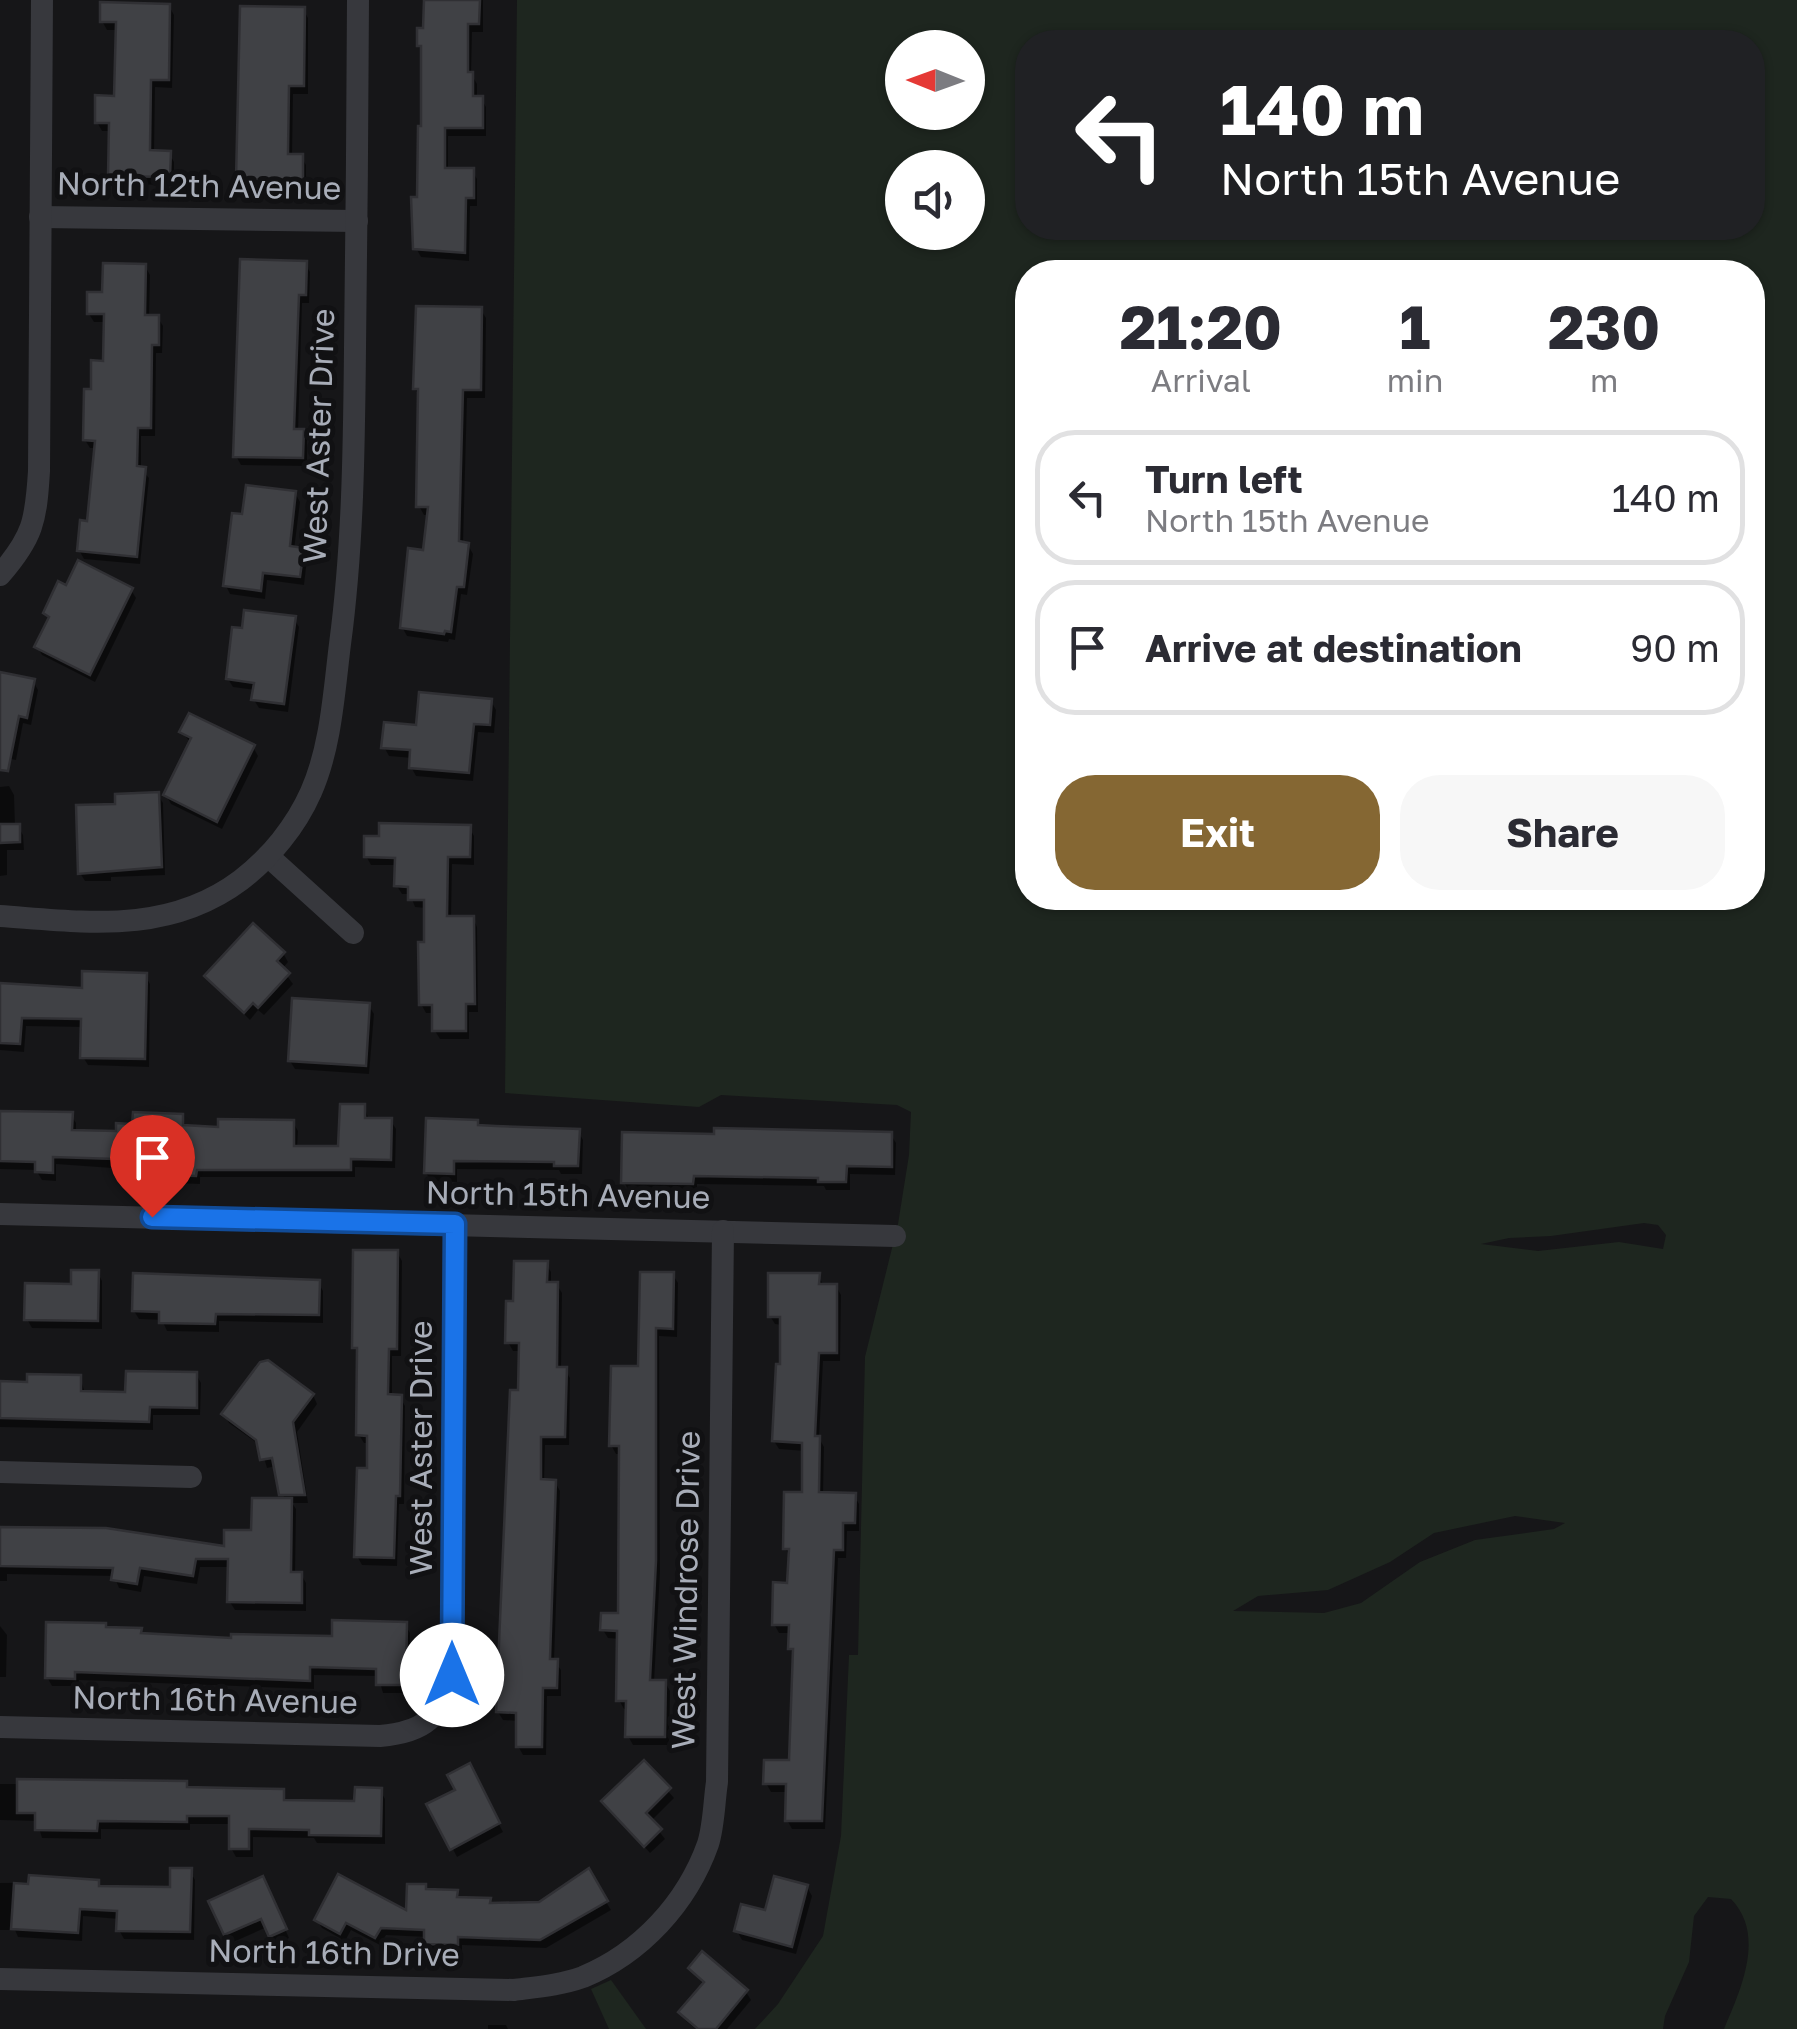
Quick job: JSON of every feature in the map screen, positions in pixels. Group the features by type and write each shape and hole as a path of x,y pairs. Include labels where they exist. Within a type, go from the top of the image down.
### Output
{"street":[{"path":"0,576 24,546 36,518 42,0"},
{"name":"West Aster Drive","path":"0,916 91,924 157,918 214,896 241,880 268,856 312,791 335,686 352,540 358,0"},
{"name":"North 12th Avenue","path":"40,217 357,221"},
{"path":"268,856 353,932"},
{"name":"North 15th Avenue","path":"0,1214 895,1236"},
{"name":"West Aster Drive","path":"426,1724 443,1706 452,1675 455,1224"},
{"name":"West Windrose Drive","path":"652,1932 683,1896 708,1842 717,1782 723,1231"},
{"path":"0,1472 191,1476"},
{"name":"North 16th Avenue","path":"0,1727 380,1736 402,1734 426,1724"},
{"name":"North 16th Drive","path":"0,1980 514,1990 582,1978 622,1957 652,1932"}],"shaded area":[{"path":"517,0 1797,0 1797,2029 1724,2029 1743,1980 1749,1945 1741,1913 1731,1899 1708,1897 1694,1916 1689,1962 1663,2029 755,2029 778,2004 823,1936 841,1836 849,1655 858,1655 865,1357 898,1224 911,1112 897,1105 721,1095 699,1107 505,1093","holes":["1644,1223 1658,1225 1666,1235 1663,1249 1619,1242 1538,1251 1481,1244","1515,1516 1565,1523 1554,1529 1475,1540 1420,1562 1361,1603 1324,1613 1233,1611 1258,1596 1328,1590 1390,1562 1434,1533"]},
{"path":"611,1980 646,2029 609,2029 591,1989"}],"building":[{"path":"424,0 480,0 479,24 468,24 468,72 473,72 473,96 483,96 483,128 445,128 445,168 474,168 474,198 466,198 465,253 413,249 411,197 417,197 421,126 421,46 417,46 417,28 423,28"},
{"path":"100,2 170,4 169,80 151,80 150,150 171,151 170,177 108,176 109,123 95,123 95,95 114,96 116,22 100,22"},
{"path":"240,6 305,7 304,86 289,86 288,154 303,154 303,180 236,179"},
{"path":"240,259 307,261 306,295 299,295 294,429 304,429 303,458 233,457"},
{"path":"103,263 146,264 145,315 159,315 159,345 152,345 151,428 138,428 137,466 146,467 137,557 77,551 80,520 87,521 95,441 83,440 84,389 91,389 91,360 103,361 104,314 87,314 87,292 102,292"},
{"path":"416,306 482,307 481,390 463,390 459,541 469,543 464,587 457,587 451,632 444,634 400,628 408,548 423,550 428,507 416,507"},
{"path":"246,485 296,491 290,546 304,548 300,577 263,573 261,591 223,586 232,513 242,514"},
{"path":"78,560 133,588 90,675 34,647 49,617 43,613 58,581 66,585"},
{"path":"244,610 296,616 284,704 251,700 254,683 226,679 232,627 242,628"},
{"path":"0,672 35,679 27,718 19,716 8,771 0,770"},
{"path":"419,692 492,699 490,725 474,724 469,773 409,768 410,750 381,748 384,722 416,725"},
{"path":"189,713 255,745 217,822 163,795 191,738 179,732"},
{"path":"159,792 162,867 78,874 76,805 115,804 115,794"},
{"path":"379,823 471,825 470,857 448,857 447,916 474,916 475,1004 466,1004 466,1031 432,1031 432,1005 419,1005 418,942 424,942 424,900 408,900 408,887 394,886 395,858 364,857 364,836 379,836"},
{"path":"0,824 20,824 20,842 0,843"},
{"path":"253,923 285,952 277,961 290,973 258,1008 253,1003 244,1013 204,976"},
{"path":"82,971 147,973 145,1059 80,1058 81,1019 22,1018 20,1044 0,1043 0,983 82,988"},
{"path":"292,998 370,1003 366,1066 288,1061"},
{"path":"340,1104 365,1104 365,1118 392,1118 391,1160 351,1159 351,1170 197,1170 196,1176 166,1175 166,1165 115,1163 115,1159 53,1157 53,1173 35,1172 35,1162 0,1161 0,1111 73,1112 72,1130 116,1131 116,1123 132,1124 133,1112 183,1114 183,1125 218,1127 218,1119 294,1120 294,1146 338,1146"},
{"path":"426,1118 478,1120 478,1125 580,1129 578,1166 554,1166 554,1162 454,1161 454,1174 424,1173"},
{"path":"714,1128 892,1132 892,1167 847,1166 846,1182 694,1176 693,1184 621,1183 622,1132 714,1134"},
{"path":"353,1250 398,1250 397,1349 389,1349 388,1394 402,1395 394,1558 354,1557 357,1468 367,1468 367,1436 356,1435"},
{"path":"514,1261 548,1261 547,1282 558,1282 557,1367 567,1367 565,1437 541,1437 541,1479 556,1480 550,1659 558,1659 557,1688 543,1688 542,1747 516,1747 516,1713 496,1712 510,1390 518,1390 519,1343 505,1343 506,1301 513,1301"},
{"path":"71,1270 99,1270 98,1321 24,1320 25,1283 71,1284"},
{"path":"640,1272 674,1272 673,1329 656,1328 656,1561 650,1680 666,1680 665,1737 625,1737 626,1701 616,1701 617,1631 600,1630 601,1613 618,1613 619,1446 609,1446 611,1366 638,1366"},
{"path":"133,1273 320,1280 319,1315 216,1314 215,1324 159,1323 159,1312 132,1311"},
{"path":"768,1273 820,1273 819,1284 837,1284 837,1353 819,1353 815,1436 820,1436 819,1492 856,1493 855,1523 843,1523 843,1550 834,1550 822,1821 785,1821 786,1784 763,1784 764,1760 789,1760 793,1649 788,1649 789,1625 772,1625 773,1582 787,1583 789,1549 783,1549 784,1492 802,1492 802,1443 772,1441 776,1364 780,1364 780,1317 768,1317"},
{"path":"268,1360 314,1394 293,1422 305,1495 279,1495 272,1458 260,1460 256,1440 221,1414 260,1362"},
{"path":"126,1371 197,1372 197,1408 150,1407 149,1422 0,1418 0,1381 27,1382 27,1374 81,1375 81,1391 125,1392"},
{"path":"252,1498 292,1498 291,1572 302,1572 302,1603 227,1602 228,1559 196,1559 193,1576 140,1568 137,1584 111,1580 113,1568 0,1566 0,1527 106,1528 224,1546 224,1530 251,1530"},
{"path":"332,1620 407,1622 406,1685 376,1685 376,1669 310,1667 310,1681 75,1672 75,1679 45,1678 46,1622 106,1623 106,1627 142,1628 141,1633 231,1638 231,1634 332,1636"},
{"path":"644,1760 671,1788 646,1813 662,1829 644,1847 601,1801"},
{"path":"470,1763 500,1823 450,1850 426,1804 455,1790 447,1775"},
{"path":"17,1779 187,1781 187,1787 284,1789 284,1800 354,1801 355,1787 382,1788 381,1836 249,1829 249,1849 229,1849 229,1816 187,1816 187,1822 98,1821 97,1831 35,1830 35,1813 17,1813"},
{"path":"170,1868 192,1868 190,1932 116,1931 117,1911 80,1909 78,1933 11,1929 14,1883 28,1884 29,1875 99,1880 99,1886 170,1887"},
{"path":"589,1868 608,1901 540,1940 458,1937 458,1945 424,1944 424,1930 381,1928 375,1938 346,1923 340,1934 314,1920 338,1874 406,1910 407,1884 458,1890 457,1897 491,1898 490,1903 539,1902"},
{"path":"263,1876 287,1929 269,1937 261,1919 224,1935 208,1901"},
{"path":"774,1876 808,1885 792,1947 734,1931 741,1904 765,1910"},
{"path":"702,1951 748,1990 716,2029 698,2029 678,2012 704,1982 688,1968"}],"route":[{"path":"152,1217 455,1224 452,1675"}]}
